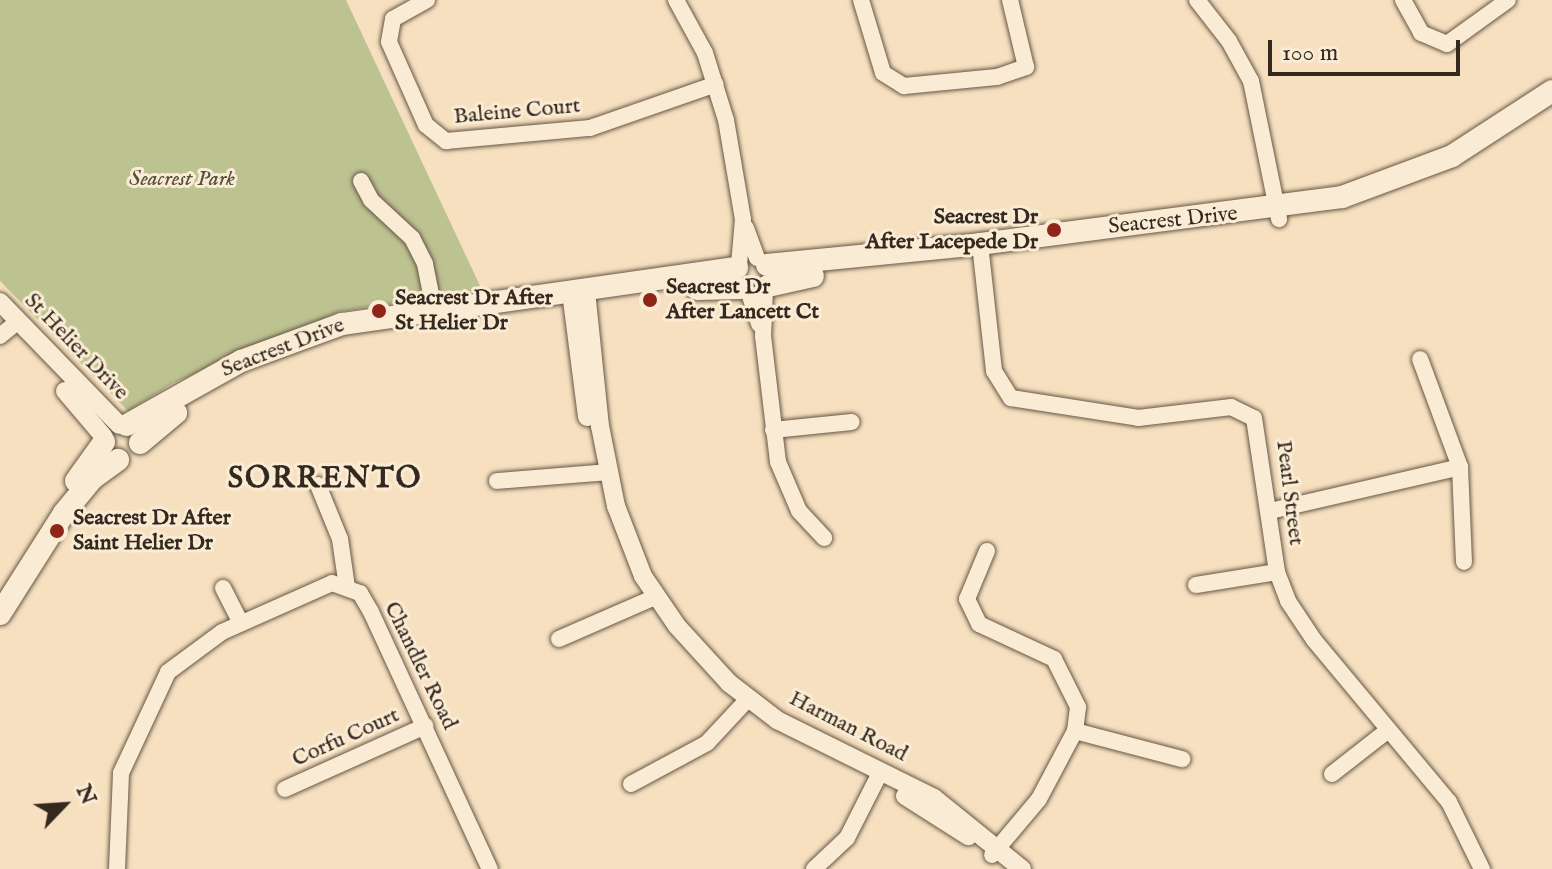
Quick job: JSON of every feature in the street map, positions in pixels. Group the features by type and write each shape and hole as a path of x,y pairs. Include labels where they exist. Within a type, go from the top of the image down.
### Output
{"main road":[{"name":"Seacrest Drive","path":"1278,214 1365,191 1421,171 1552,91"},
{"name":"Seacrest Drive","path":"0,590 118,439 221,371 304,335 362,319 434,309 579,297 1359,205 1410,187 1470,159 1552,106"},
{"name":"Seacrest Drive","path":"0,614 64,513 93,478 118,439 157,425 262,363 305,346 383,326 579,297"}],"street":[{"name":"Baleine Court","path":"427,0 393,19 389,42 426,125 446,141 590,128 716,84"},
{"path":"676,0 716,84 738,172 778,462 799,511 824,538"},
{"path":"861,0 883,73 904,86 997,77 1026,67 1010,0"},
{"path":"1197,0 1229,41 1251,81 1278,214"},
{"path":"1403,0 1421,33 1447,44 1508,0"},
{"path":"361,181 371,200 400,223 420,250 434,309"},
{"name":"Pearl Street","path":"981,250 994,371 1005,393 1138,418 1241,408 1258,428 1277,572 1294,612 1387,731 1458,815 1482,869"},
{"name":"Harman Road","path":"579,297 602,474 617,547 688,657 745,702 780,736 879,776 999,857 1022,869"},
{"name":"St Helier Drive","path":"0,302 6,327 118,439"},
{"path":"1420,359 1460,467 1464,562"},
{"path":"773,430 852,422"},
{"path":"1270,511 1460,467"},
{"path":"497,481 602,474"},
{"path":"117,869 121,773 140,723 168,672 241,623 323,585 347,587 340,539 318,485"},
{"path":"987,551 967,599 979,624 1054,659 1078,707 1075,731 1039,799 999,857"},
{"path":"1196,585 1277,572"},
{"name":"Chandler Road","path":"347,587 360,593 371,612 490,869"},
{"path":"223,588 241,623"},
{"path":"559,639 650,600"},
{"path":"631,784 707,743 745,702"},
{"name":"Corfu Court","path":"285,789 425,726"},
{"path":"1075,731 1182,759"},
{"path":"1332,774 1387,731"},
{"path":"814,869 847,838 879,776"}],"green space":[{"name":"Seacrest Park","path":"0,0 346,0 482,290 341,311 173,383 128,411 0,281"}],"place":[{"name":"Seacrest Dr After Lacepede Dr","path":"1054,230"},
{"name":"Seacrest Dr After Lancett Ct","path":"650,300"},
{"name":"Seacrest Dr After St Helier Dr","path":"379,311"},
{"name":"Seacrest Dr After Saint Helier Dr","path":"57,531"}],"district":[{"name":"SORRENTO","path":"325,479"}]}
